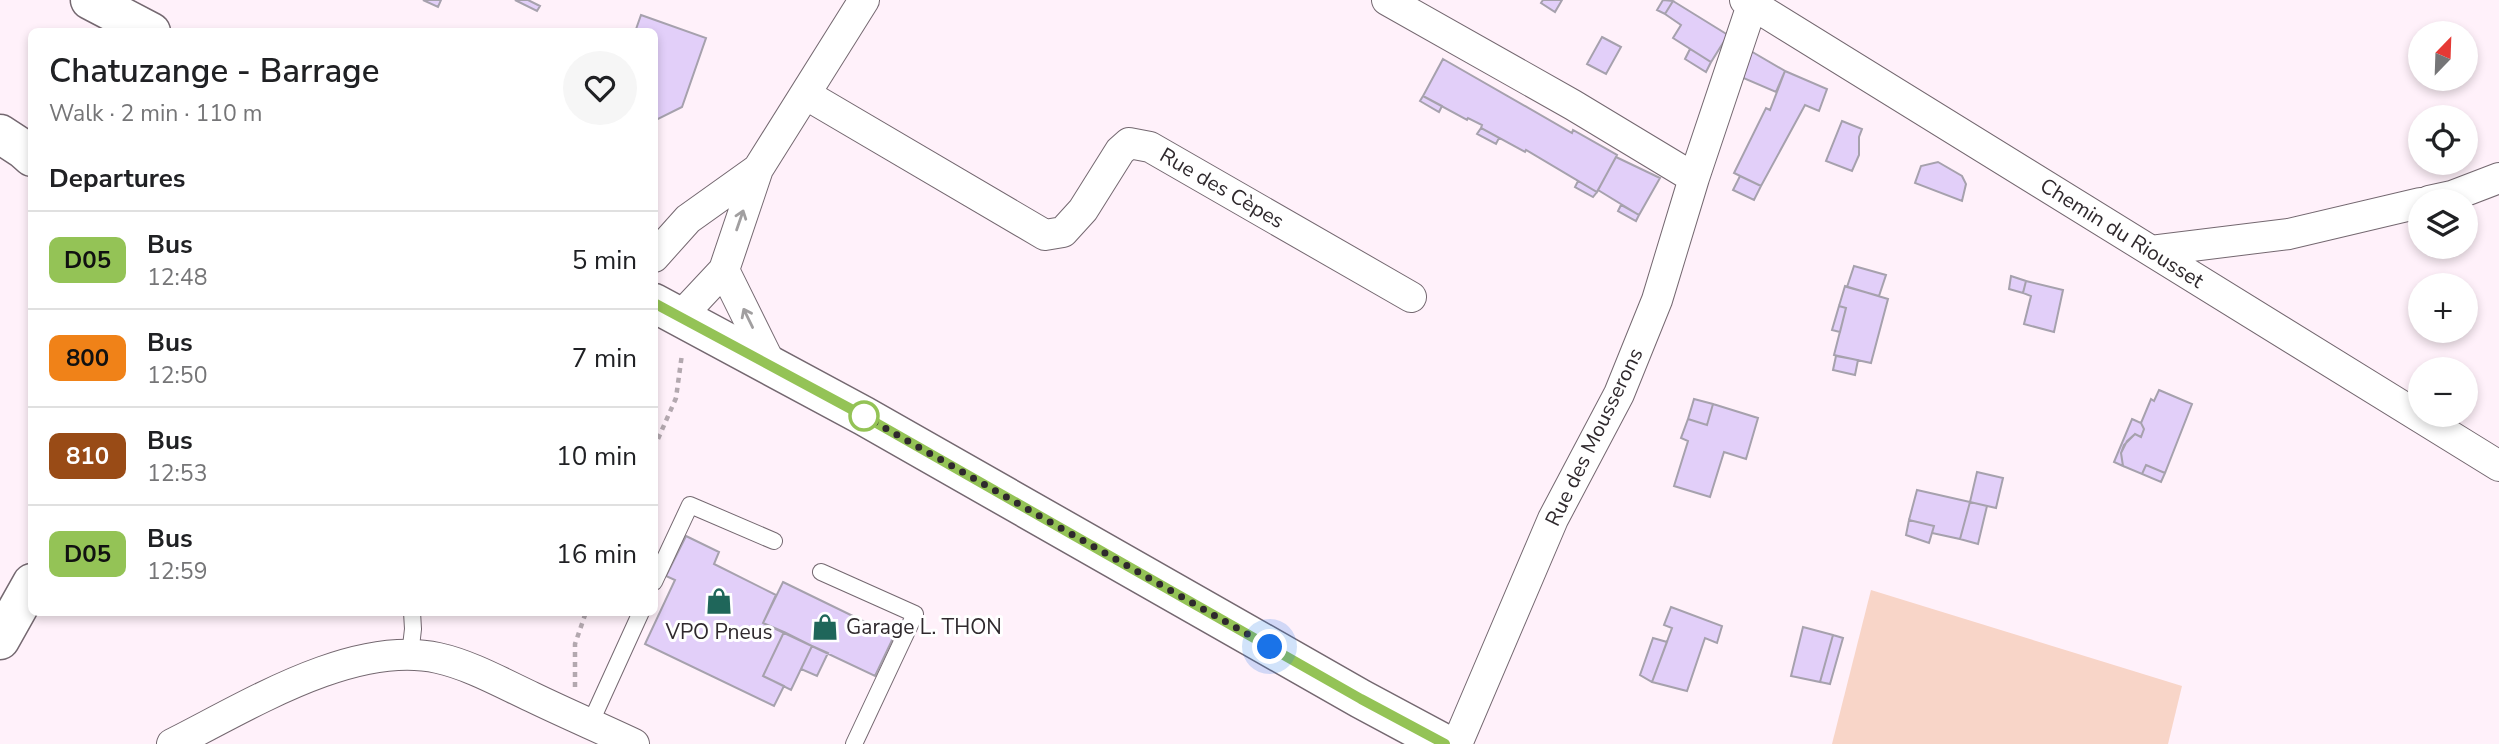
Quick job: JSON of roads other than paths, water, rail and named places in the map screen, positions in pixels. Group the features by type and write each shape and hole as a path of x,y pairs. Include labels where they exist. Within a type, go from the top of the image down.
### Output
{"main road":[{"path":"90,0 143,28"},
{"path":"0,134 28,153"},
{"path":"675,314 876,423 1445,744"},
{"path":"0,640 28,590"}],"street":[{"path":"675,314 724,270 758,169 864,0"},
{"path":"1387,0 1573,105 1694,178"},
{"name":"Rue des Mousserons","path":"1457,744 1553,519 1619,394 1657,300 1749,2"},
{"name":"Chemin du Riousset","path":"1749,2 2499,466"},
{"name":"Rue des Cèpes","path":"806,94 1045,235 1063,232 1083,210 1120,151 1129,143 1150,146 1411,297"},
{"path":"658,253 688,219 758,169"},
{"path":"2470,189 2499,178"},
{"path":"2151,251 2289,234 2408,206"},
{"path":"724,270 772,367"},
{"path":"172,744 293,684 361,659 410,655 438,658 489,677 634,744"}],"lane":[{"path":"658,573 690,505 774,541"},
{"path":"821,572 915,614 854,744"},
{"path":"410,655 412,616"},
{"path":"584,721 639,616"}],"place":[{"name":"VPO Pneus","path":"719,601"},
{"name":"Garage L. THON","path":"825,627"}]}
